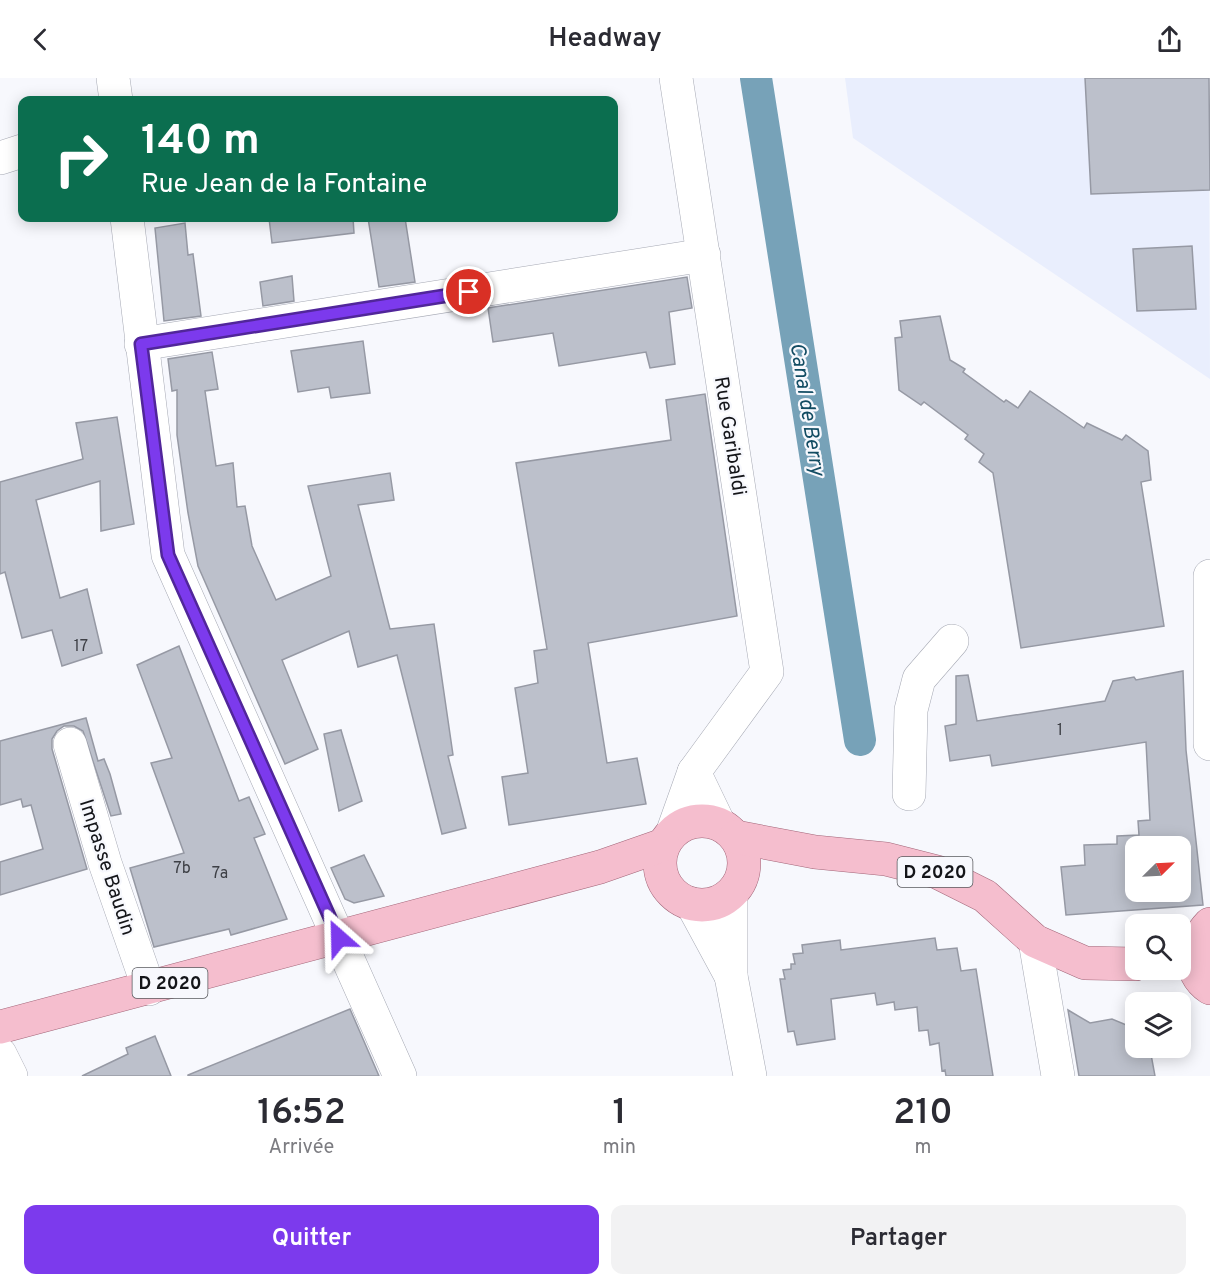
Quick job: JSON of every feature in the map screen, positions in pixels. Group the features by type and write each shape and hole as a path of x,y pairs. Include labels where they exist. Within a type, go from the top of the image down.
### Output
{"main road":[{"path":"695,820 728,830 744,858 736,887 712,904 692,904 676,897 664,883 659,864 668,838 695,820"},
{"name":"D 2020","path":"728,830 815,852 886,859 937,872 985,896 1035,941 1085,963 1125,961"},
{"name":"D 2020","path":"0,1027 600,867 668,838"},
{"name":"D 2020","path":"736,887 772,864 815,852"},
{"name":"D 2020","path":"600,867 664,883"},
{"path":"1196,934 1193,953 1196,976"}],"street":[{"path":"113,78 115,96"},
{"name":"Rue Garibaldi","path":"668,838 694,772 767,672 676,78"},
{"path":"0,158 18,152"},
{"path":"127,222 168,555 400,1076"},
{"path":"141,344 704,255"},
{"path":"1210,576 1210,744"},
{"path":"909,794 910,710 919,679 952,641"},
{"name":"Impasse Baudin","path":"69,744 105,863 149,989"},
{"path":"694,772 728,830"},
{"path":"736,887 731,976 750,1076"},
{"path":"692,904 731,976"},
{"path":"1035,941 1058,1076"},
{"path":"0,1054 11,1076"}],"shaded area":[{"path":"845,78 1209,78 1210,379 853,138"}],"building":[{"path":"1085,78 1209,78 1210,190 1091,194"},
{"path":"269,222 353,222 354,233 272,243"},
{"path":"369,222 406,222 415,282 379,287"},
{"path":"185,223 188,255 193,254 201,316 164,321 155,228"},
{"path":"1192,246 1196,309 1137,311 1133,249"},
{"path":"292,276 294,301 263,306 260,282"},
{"path":"687,277 692,308 669,312 675,364 650,368 646,352 559,366 553,333 493,342 488,308"},
{"path":"940,316 950,360 965,369 963,372 1004,402 1006,400 1018,408 1030,391 1084,428 1087,423 1122,440 1126,435 1148,451 1151,480 1141,482 1164,626 1021,648 993,473 979,462 984,454 965,439 968,435 924,402 921,405 899,390 895,338 902,337 900,321"},
{"path":"363,341 370,393 331,398 329,387 298,392 291,351"},
{"path":"212,352 218,389 205,391 216,466 233,463 237,507 245,506 252,546 276,600 331,576 308,486 390,473 394,500 358,505 390,629 434,624 453,755 448,756 466,828 442,834 397,655 358,667 349,631 282,660 318,749 285,764 198,566 188,513 177,435 177,390 172,391 168,359"},
{"path":"705,394 737,616 588,643 607,763 637,758 646,804 509,825 502,777 528,773 515,688 538,683 534,651 547,649 516,463 671,440 666,400"},
{"path":"117,417 134,524 101,531 100,481 36,500 60,598 87,589 102,653 62,666 52,630 22,638 5,572 0,574 0,482 83,459 76,423"},
{"path":"179,646 239,801 249,797 265,834 254,838 287,919 231,935 229,929 154,947 130,868 184,853 151,763 172,758 137,665"},
{"path":"1183,671 1186,750 1203,905 1066,915 1061,867 1085,865 1084,845 1117,844 1117,836 1139,835 1138,821 1150,820 1146,742 992,766 990,755 950,761 945,726 956,724 956,676 968,675 977,721 1105,701 1113,681 1134,677 1136,680"},
{"path":"86,718 98,761 104,759 121,814 111,816 83,731 74,726 64,726 52,739 52,749 87,869 0,895 0,862 43,849 31,805 23,807 21,799 0,805 0,741"},
{"path":"341,730 362,801 339,811 324,734"},
{"path":"364,855 384,896 354,903 345,899 331,868"},
{"path":"935,938 937,950 957,948 961,971 976,969 993,1076 946,1076 945,1070 942,1071 939,1043 930,1045 928,1030 919,1031 917,1007 895,1010 894,1002 877,1005 875,993 831,999 835,1039 797,1045 794,1031 788,1032 780,979 785,979 783,970 791,969 791,964 795,964 793,954 803,953 802,945 840,940 841,950"},
{"path":"350,1009 379,1076 188,1076 188,1075"},
{"path":"1068,1010 1090,1023 1112,1019 1125,1024 1125,1058 1152,1058 1155,1076 1079,1076"},
{"path":"155,1036 171,1076 82,1076 128,1054 126,1048"}],"waterway":[{"name":"Canal de Berry","path":"756,78 860,740"}],"route":[{"path":"339,938 168,555 141,344 469,292"}]}
